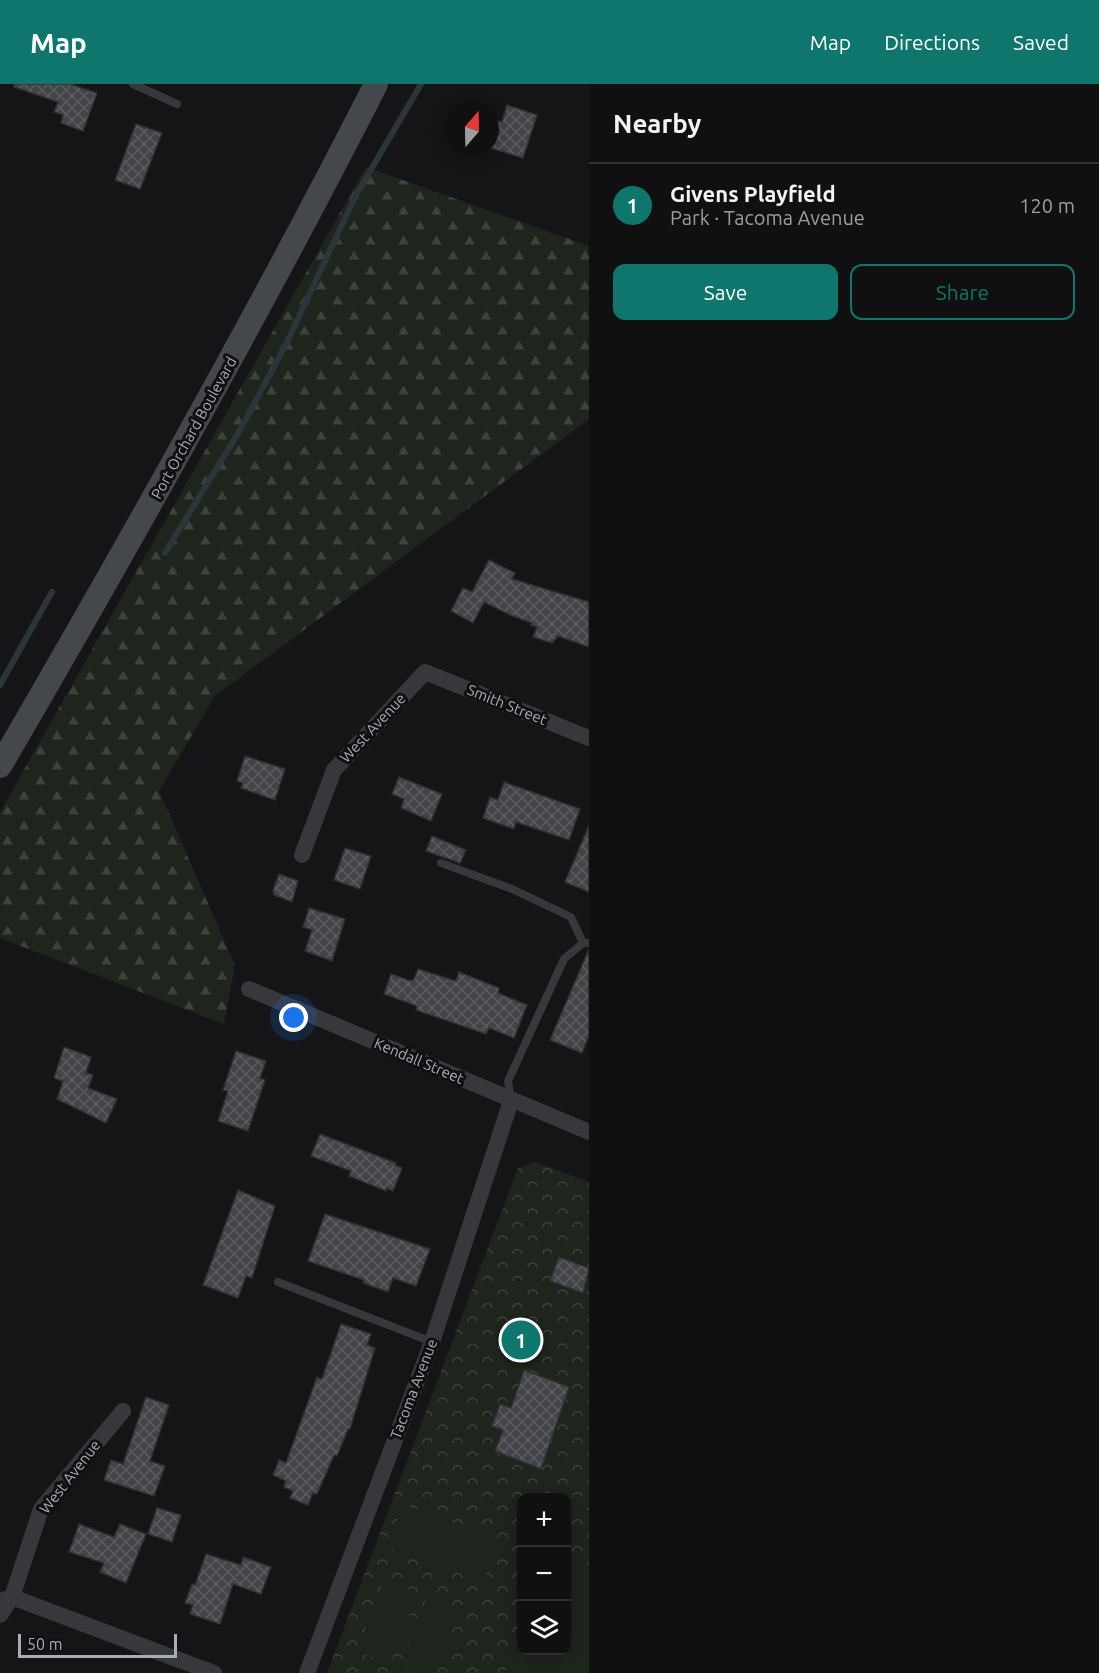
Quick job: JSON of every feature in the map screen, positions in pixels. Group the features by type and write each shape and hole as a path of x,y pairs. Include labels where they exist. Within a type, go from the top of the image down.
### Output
{"main road":[{"name":"Port Orchard Boulevard","path":"0,766 116,567 256,315 376,84"}],"street":[{"name":"Smith Street","path":"425,672 589,738"},
{"name":"West Avenue","path":"302,855 334,770 425,672"},
{"name":"Kendall Street","path":"249,989 589,1132"},
{"name":"Tacoma Avenue","path":"307,1673 432,1342 512,1101"},
{"name":"West Avenue","path":"0,1615 41,1509 123,1411"},
{"path":"6,1599 213,1673"}],"lane":[{"path":"133,84 177,104"},
{"path":"441,863 512,889 571,917 586,943 564,959 508,1081 512,1101"},
{"path":"278,1282 432,1342"}],"green space":[{"path":"366,167 589,246 589,419 215,696 159,791 235,965 224,1024 0,938 0,812"},
{"path":"535,1162 589,1182 589,1673 327,1673 518,1168"},
{"path":"403,1504 499,1540 483,1582 387,1547"},
{"path":"571,1562 589,1568 589,1673 505,1673 517,1636 517,1655 571,1655"},
{"path":"384,1580 418,1593 390,1664 357,1651"},
{"path":"427,1597 460,1610 436,1673 413,1673 399,1668"}],"building":[{"path":"14,84 70,84 97,93 83,131 61,123 63,115 54,112 58,102 14,87"},
{"path":"507,105 537,115 523,158 499,151 499,121 502,122"},
{"path":"136,124 162,133 140,189 115,180"},
{"path":"489,560 515,573 512,579 589,602 589,647 558,636 552,643 533,637 537,627 531,625 532,623 484,602 473,623 451,611 463,588 472,592"},
{"path":"245,756 285,769 275,800 241,788 243,783 237,781"},
{"path":"399,777 442,794 431,821 401,808 404,799 392,794"},
{"path":"504,782 580,809 569,840 516,822 514,829 483,818 490,797 498,800"},
{"path":"589,825 589,892 565,882"},
{"path":"432,836 466,850 460,863 426,851"},
{"path":"345,848 371,856 360,889 334,880"},
{"path":"279,874 298,881 292,902 274,895 273,890"},
{"path":"309,908 345,919 332,961 305,951 312,930 303,927"},
{"path":"589,949 589,1035 582,1053 550,1040"},
{"path":"418,969 456,981 459,972 499,988 498,993 527,1005 514,1038 489,1028 486,1034 416,1010 417,1006 384,994 391,974 411,981"},
{"path":"64,1047 91,1057 86,1073 93,1075 88,1088 117,1099 106,1123 57,1099 63,1081 54,1078"},
{"path":"236,1051 266,1061 260,1078 265,1080 248,1131 218,1121 228,1091 223,1090"},
{"path":"320,1134 396,1163 395,1165 402,1168 393,1191 386,1188 386,1191 349,1176 351,1171 311,1156"},
{"path":"238,1190 275,1206 252,1278 246,1276 238,1298 203,1285"},
{"path":"325,1214 430,1249 416,1286 393,1278 388,1292 363,1283 364,1280 308,1261"},
{"path":"559,1257 589,1268 583,1293 550,1281"},
{"path":"341,1324 371,1334 367,1345 375,1348 350,1429 348,1429 337,1456 334,1455 317,1494 313,1493 308,1505 290,1498 293,1491 284,1487 286,1481 273,1475 279,1460 286,1463 317,1377 322,1379"},
{"path":"524,1370 569,1387 541,1469 495,1451 503,1430 492,1426 500,1404 511,1408"},
{"path":"146,1397 169,1405 150,1461 165,1466 154,1496 104,1480 111,1460 123,1464"},
{"path":"157,1508 181,1515 172,1542 148,1534"},
{"path":"79,1524 114,1537 120,1524 146,1534 126,1583 100,1572 104,1563 69,1552"},
{"path":"206,1554 241,1565 243,1557 271,1567 261,1594 233,1584 220,1624 190,1614 193,1605 185,1603 192,1584 195,1585"}],"waterway":[{"path":"165,553 240,430 287,342 355,197 421,84"},
{"path":"0,685 52,592"}],"place":[{"name":"Givens Playfield","path":"521,1340"}]}
